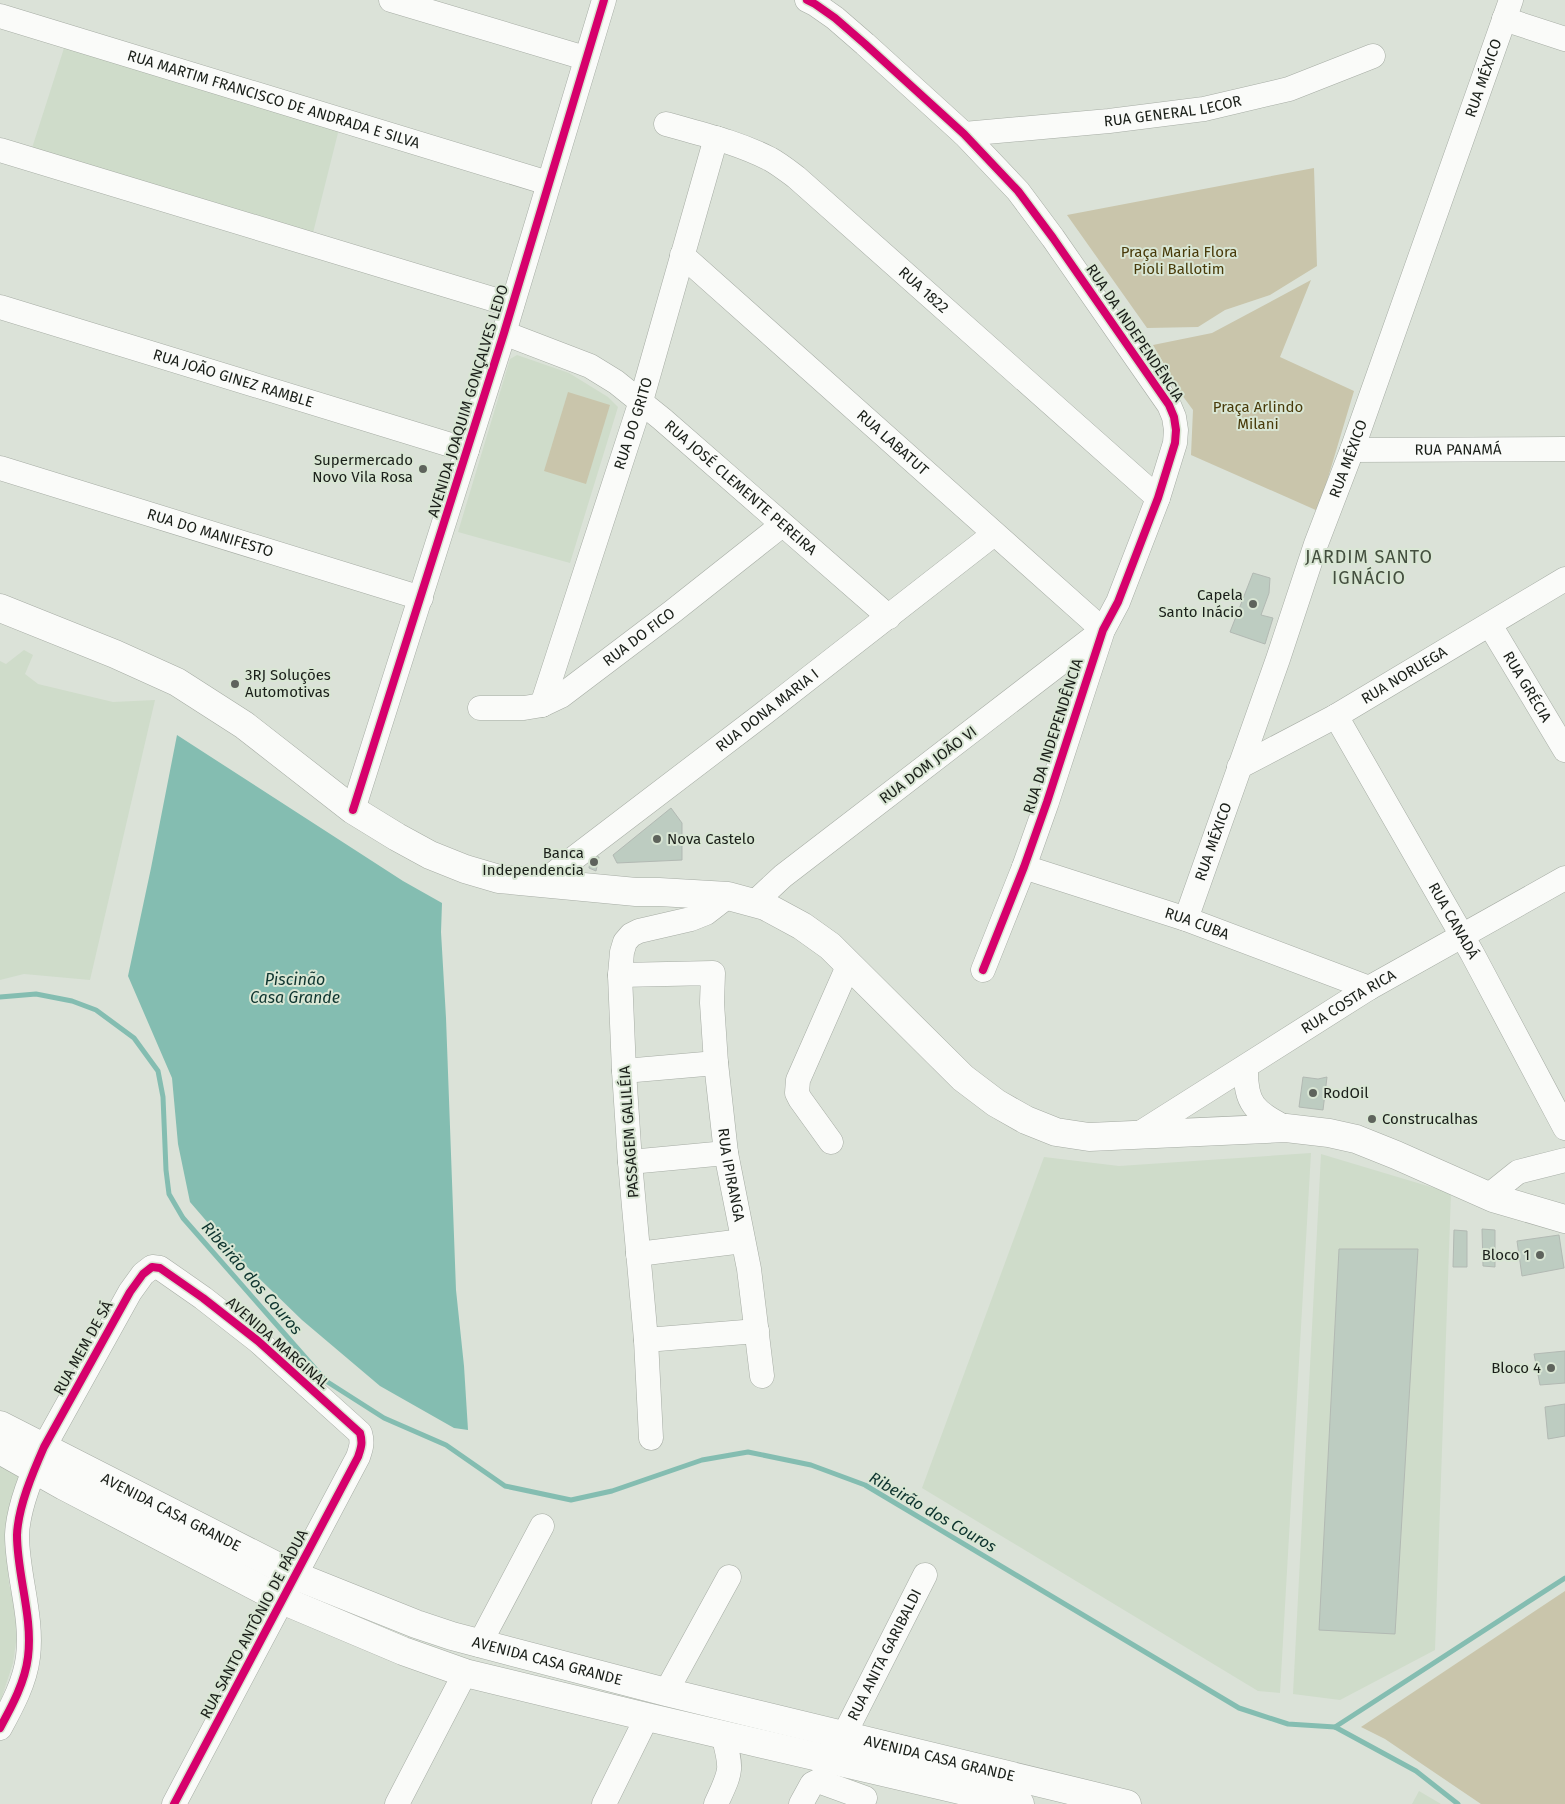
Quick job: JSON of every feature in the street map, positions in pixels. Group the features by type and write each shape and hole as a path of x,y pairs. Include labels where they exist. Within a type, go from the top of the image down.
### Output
{"main road":[{"path":"0,608 115,654 177,682 244,724 353,810 430,855 465,869 500,879 540,884 636,892 728,896 755,902 802,926 830,946 963,1078 996,1103 1026,1120 1056,1132 1089,1137 1286,1128 1329,1133 1356,1139 1488,1196 1565,1219"},
{"name":"AVENIDA CASA GRANDE","path":"0,1424 39,1458 64,1486 282,1600 403,1651 465,1673 647,1718 1020,1804"},
{"name":"AVENIDA CASA GRANDE","path":"0,1450 39,1458 296,1576 416,1624 479,1645 1127,1804"}],"street":[{"path":"391,0 585,58"},
{"name":"AVENIDA JOAQUIM GONÇALVES LEDO","path":"353,810 504,333 585,58 604,0"},
{"name":"RUA DA INDEPENDÊNCIA","path":"815,1 964,134 1018,191 1039,218 1169,405 1174,417 1175,443 1158,498 1118,602 1103,630 1024,867 983,970"},
{"path":"1507,9 1565,39"},
{"name":"RUA MÉXICO","path":"1186,919 1278,659 1316,544 1352,450 1507,9"},
{"name":"RUA MARTIM FRANCISCO DE ANDRADA E SILVA","path":"0,16 548,183"},
{"name":"RUA GENERAL LECOR","path":"964,134 1109,121 1204,109 1289,88 1373,56"},
{"name":"RUA 1822","path":"666,124 748,149 772,160 796,177 1158,498"},
{"name":"RUA DO GRITO","path":"542,705 641,401 716,138"},
{"path":"0,150 512,305"},
{"name":"RUA LABATUT","path":"682,255 1103,630"},
{"name":"RUA JOÃO GINEZ RAMBLE","path":"0,307 467,450"},
{"name":"RUA JOSÉ CLEMENTE PEREIRA","path":"504,333 590,366 616,382 641,401 889,617"},
{"name":"RUA PANAMÁ","path":"1352,450 1565,449"},
{"name":"RUA DO MANIFESTO","path":"0,468 421,598"},
{"name":"RUA DO FICO","path":"480,708 524,708 542,705 561,696 782,525"},
{"name":"RUA DONA MARIA I","path":"540,884 889,617 994,534"},
{"name":"RUA NORUEGA","path":"1239,767 1336,716 1565,579"},
{"name":"RUA GRÉCIA","path":"1490,625 1565,750"},
{"name":"RUA DOM JOÃO VI","path":"755,902 783,876 1103,630"},
{"name":"RUA CANADÁ","path":"1336,716 1462,936 1565,1128"},
{"name":"RUA CUBA","path":"1024,867 1186,919 1369,988"},
{"name":"RUA COSTA RICA","path":"1137,1135 1369,988 1565,878"},
{"name":"PASSAGEM GALILÉIA","path":"651,1438 646,1340 624,1071 620,975 622,952 625,942 631,935 639,931 691,919 706,913 728,896"},
{"path":"831,1142 800,1099 797,1087 798,1080 849,964"},
{"name":"RUA IPIRANGA","path":"620,975 713,973 712,1003 716,1063 726,1152 749,1270 762,1376"},
{"path":"624,1071 716,1063"},
{"path":"1246,1067 1245,1087 1252,1102 1261,1114 1286,1128"},
{"path":"630,1162 726,1152"},
{"path":"1488,1196 1518,1172 1565,1160"},
{"path":"638,1254 743,1241"},
{"name":"AVENIDA MARGINAL","path":"152,1267 160,1268 204,1298 258,1340 307,1384 360,1434 362,1447 358,1457"},
{"name":"RUA MEM DE SÁ","path":"0,1728 14,1703 28,1658 29,1640 17,1534 25,1497 39,1458 130,1292 143,1274 152,1267"},
{"path":"646,1340 757,1331"},
{"name":"RUA SANTO ANTÔNIO DE PÁDUA","path":"174,1804 358,1457"},
{"path":"479,1645 542,1526"},
{"name":"RUA ANITA GARIBALDI","path":"844,1735 926,1575"},
{"path":"666,1692 729,1577"},
{"path":"398,1804 465,1673"},
{"path":"604,1804 647,1718"},
{"path":"716,1804 730,1771 730,1761 723,1735"},
{"path":"801,1804 815,1782 822,1782 865,1798"}],"shaded area":[{"path":"65,45 339,129 313,233 32,148"},
{"path":"517,355 569,373 608,397 618,407 570,563 458,532 510,359"},
{"path":"24,650 33,655 25,674 38,684 113,702 155,700 90,980 24,974 0,980 0,661 6,664"},
{"path":"1311,1153 1280,1693 1258,1691 922,1488 1044,1157 1119,1166"},
{"path":"1321,1154 1451,1193 1435,1650 1340,1700 1293,1694"},
{"path":"0,1464 19,1472 6,1544 9,1584 19,1622 13,1663 0,1703"},
{"path":"1419,1791 1441,1804 1412,1804"}],"green space":[{"name":"Praça Maria Flora Pioli Ballotim","path":"1314,168 1317,266 1270,295 1225,310 1198,327 1147,328 1067,215"},
{"name":"Praça Arlindo Milani","path":"1311,280 1280,357 1354,391 1318,511 1191,455 1193,410 1182,395 1153,345 1212,333"},
{"path":"568,392 610,405 586,484 544,471"},
{"path":"1565,1591 1565,1804 1481,1804 1385,1739 1361,1727"}],"water":[{"name":"Piscinão Casa Grande","path":"177,735 403,881 442,903 441,932 456,1290 468,1430 454,1428 380,1386 302,1320 240,1260 190,1202 178,1144 172,1078 128,976"}],"building":[{"name":"Capela Santo Inácio","path":"1253,573 1270,578 1269,593 1261,615 1273,618 1265,644 1230,632"},
{"name":"Nova Castelo","path":"671,808 682,823 682,860 617,863 613,855"},
{"name":"Banca Independencia","path":"591,856 599,857 596,871 589,868"},
{"name":"RodOil","path":"1303,1077 1318,1079 1327,1077 1323,1110 1299,1107"},
{"path":"1482,1229 1495,1230 1495,1267 1483,1266"},
{"path":"1454,1230 1467,1231 1467,1267 1453,1267"},
{"name":"Bloco 1","path":"1559,1235 1564,1268 1522,1276 1517,1241"},
{"path":"1339,1249 1418,1249 1395,1634 1319,1630"},
{"name":"Bloco 4","path":"1565,1351 1565,1383 1540,1385 1534,1354"},
{"path":"1565,1404 1565,1436 1548,1439 1545,1407"}],"waterway":[{"name":"Ribeirão dos Couros","path":"0,997 36,994 72,1001 96,1010 134,1038 158,1071 163,1097 166,1170 169,1194 183,1218 326,1381 384,1418 446,1445 505,1486 571,1500 612,1491 702,1460 748,1452 811,1465 865,1485 1239,1708 1288,1724 1335,1727 1416,1771 1458,1804"},
{"path":"1335,1727 1565,1578"}],"cycle path":[{"path":"353,810 504,333 604,0"},
{"path":"807,0 835,18 865,44 964,134 1018,191 1053,238 1169,405 1174,417 1175,443 1158,498 1118,602 1103,630 1047,802 1024,867 983,970"},
{"path":"0,1728 21,1685 28,1657 27,1611 19,1565 17,1535 20,1513 27,1490 44,1447 130,1292 143,1274 152,1267 160,1268 203,1298 258,1341 360,1433 361,1443 358,1457 174,1804"}],"place":[{"name":"Supermercado Novo Vila Rosa","path":"423,469"},
{"name":"Capela Santo Inácio","path":"1253,604"},
{"name":"3RJ Soluções Automotivas","path":"235,684"},
{"name":"Nova Castelo","path":"657,839"},
{"name":"Banca Independencia","path":"594,862"},
{"name":"RodOil","path":"1313,1093"},
{"name":"Construcalhas","path":"1372,1119"},
{"name":"Bloco 1","path":"1540,1255"},
{"name":"Bloco 4","path":"1551,1368"}],"district":[{"name":"JARDIM SANTO IGNÁCIO","path":"1369,567"}]}
